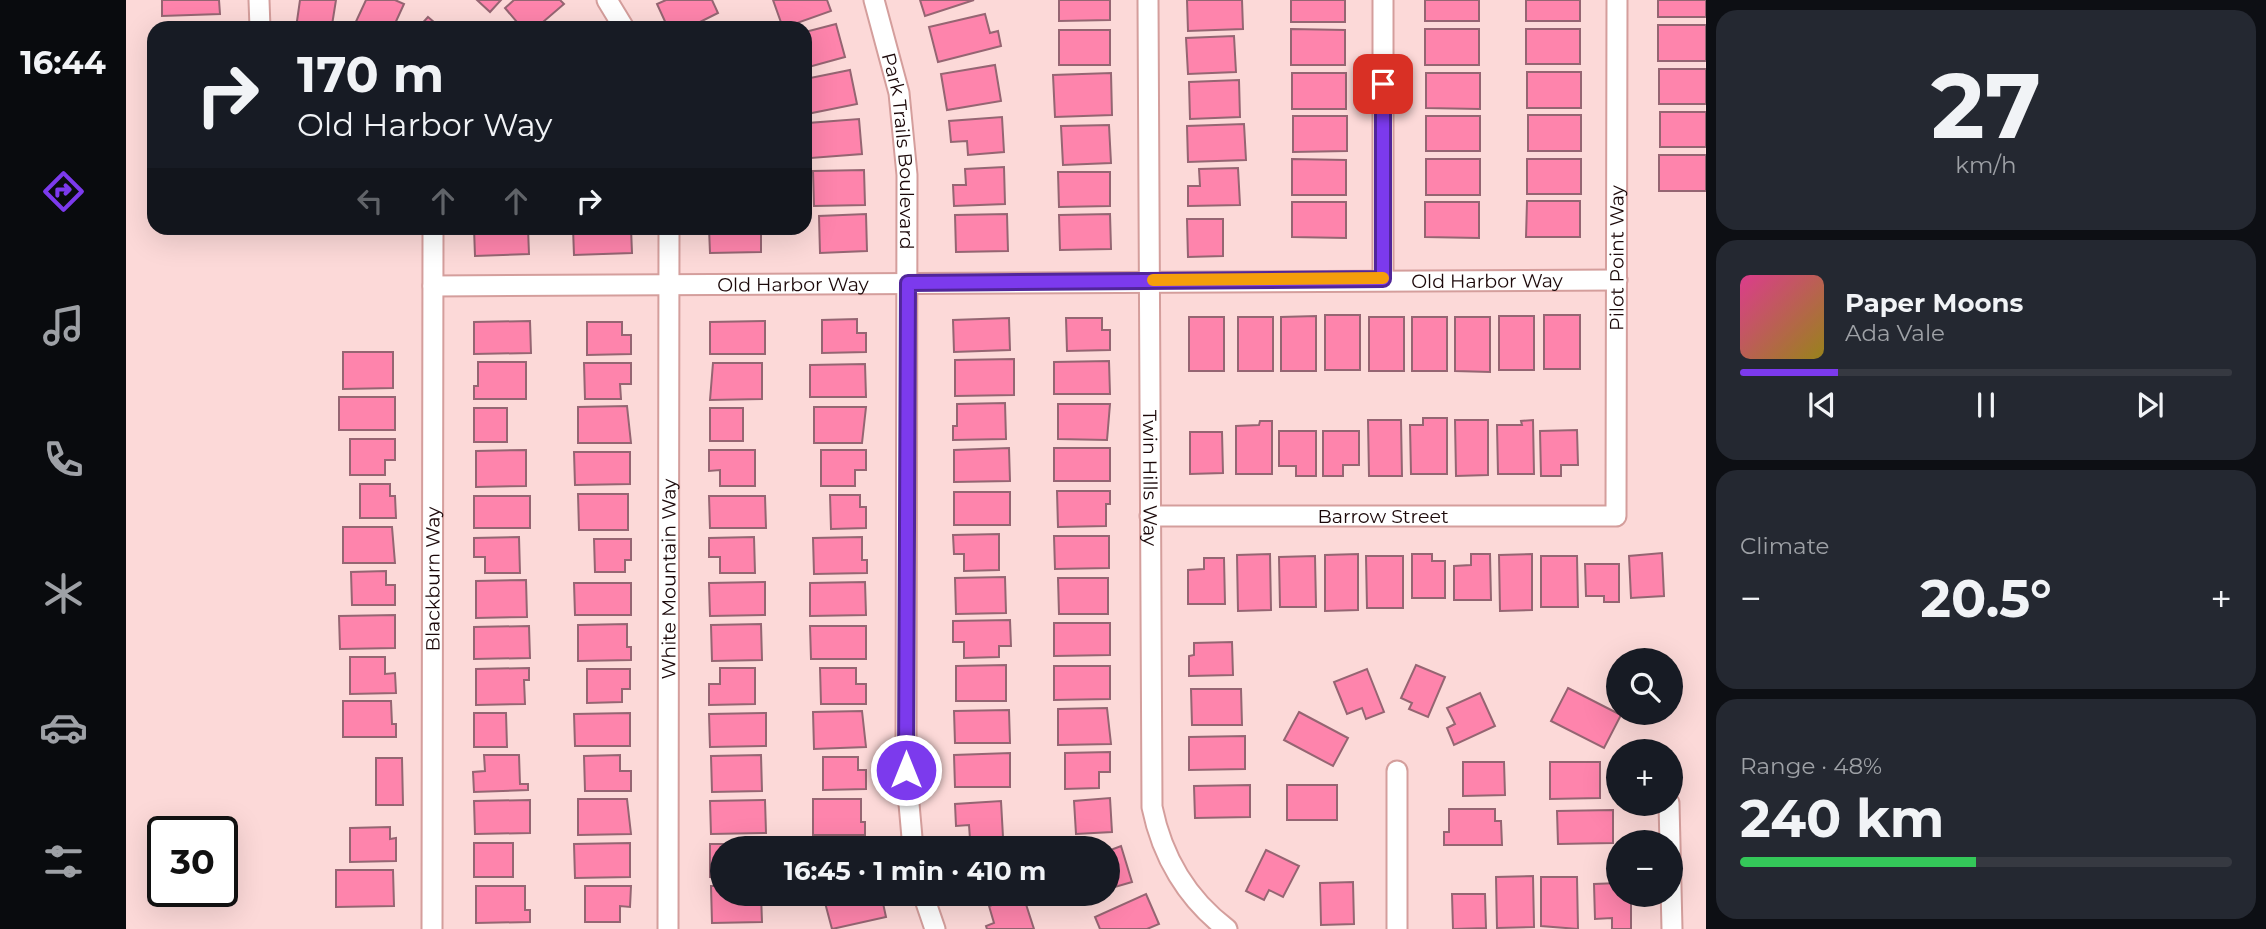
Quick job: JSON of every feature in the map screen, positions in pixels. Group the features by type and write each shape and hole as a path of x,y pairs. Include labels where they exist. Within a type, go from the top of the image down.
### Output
{"street":[{"path":"259,0 260,21"},
{"path":"607,0 620,21"},
{"name":"Park Trails Boulevard","path":"874,0 891,57 904,133 908,283 906,770 912,836"},
{"name":"Twin Hills Way","path":"1148,0 1152,807 1165,851 1176,872 1201,906 1227,929"},
{"path":"1383,0 1383,279"},
{"name":"Pilot Point Way","path":"1616,516 1617,0"},
{"name":"Blackburn Way","path":"432,929 433,235"},
{"name":"White Mountain Way","path":"668,929 669,235"},
{"name":"Old Harbor Way","path":"433,286 1148,280 1616,280"},
{"name":"Barrow Street","path":"1150,516 1616,516"},
{"path":"1397,929 1398,771"},
{"path":"1668,816 1672,929"},
{"path":"927,906 935,929"}],"building":[{"path":"162,0 219,0 220,14 162,16"},
{"path":"300,0 336,0 333,21 297,21"},
{"path":"366,0 395,0 404,4 396,21 356,21"},
{"path":"477,0 501,0 490,12"},
{"path":"514,0 560,0 564,4 544,21 516,21 505,8"},
{"path":"666,0 712,0 718,13 702,21 665,21 657,4"},
{"path":"773,0 827,0 831,11 803,21 780,21"},
{"path":"920,0 974,0 925,16"},
{"path":"1059,0 1110,0 1110,20 1059,21"},
{"path":"1187,0 1242,0 1243,29 1188,31"},
{"path":"1291,0 1345,0 1345,22 1291,22"},
{"path":"1425,0 1479,0 1479,21 1425,21"},
{"path":"1526,0 1580,0 1580,21 1526,21"},
{"path":"1658,0 1706,0 1706,17 1658,17"},
{"path":"985,14 990,33 998,31 1001,46 938,62 929,27"},
{"path":"836,24 845,57 812,66 812,30"},
{"path":"1658,25 1706,25 1706,61 1658,61"},
{"path":"1291,29 1345,30 1345,65 1291,65"},
{"path":"1425,29 1479,29 1479,65 1425,65"},
{"path":"1526,29 1580,29 1580,64 1526,64"},
{"path":"1059,30 1110,30 1110,65 1059,65"},
{"path":"1234,36 1236,72 1188,74 1186,38"},
{"path":"995,65 1001,101 947,110 941,74"},
{"path":"1659,69 1706,69 1706,104 1659,104"},
{"path":"850,70 857,104 812,113 812,78"},
{"path":"1527,72 1581,72 1581,108 1527,108"},
{"path":"1111,73 1112,115 1055,117 1053,75"},
{"path":"1292,73 1346,73 1346,109 1292,109"},
{"path":"1426,73 1480,73 1480,109 1426,108"},
{"path":"1239,80 1240,117 1190,119 1189,82"},
{"path":"1660,112 1706,112 1706,147 1660,147"},
{"path":"1528,115 1581,115 1581,151 1528,151"},
{"path":"1293,116 1347,116 1347,151 1293,152"},
{"path":"1426,116 1480,116 1480,151 1426,151"},
{"path":"1002,117 1004,152 968,155 967,141 951,142 949,121"},
{"path":"859,119 862,154 812,158 812,123"},
{"path":"1244,124 1246,160 1188,162 1187,126"},
{"path":"1109,125 1111,163 1063,165 1061,126"},
{"path":"1659,155 1706,155 1706,191 1659,191"},
{"path":"1292,159 1346,160 1346,195 1292,195"},
{"path":"1426,159 1480,159 1480,195 1426,195"},
{"path":"1527,159 1581,159 1581,194 1527,194"},
{"path":"1004,167 1005,204 954,206 953,185 966,185 965,169"},
{"path":"1238,168 1240,205 1188,206 1188,186 1200,186 1199,169"},
{"path":"864,170 865,205 814,206 813,171"},
{"path":"1058,172 1110,172 1110,206 1059,207"},
{"path":"1527,201 1580,201 1580,237 1526,237"},
{"path":"1292,202 1346,202 1346,238 1292,237"},
{"path":"1425,202 1479,202 1479,238 1425,237"},
{"path":"866,214 867,251 820,253 819,216"},
{"path":"1007,214 1008,251 956,252 955,215"},
{"path":"1110,214 1111,249 1060,250 1059,215"},
{"path":"1187,219 1223,219 1223,256 1188,257"},
{"path":"474,235 528,235 529,254 475,256"},
{"path":"573,235 631,235 632,253 574,255"},
{"path":"709,235 761,235 761,252 710,253"},
{"path":"1325,315 1360,315 1360,370 1325,370"},
{"path":"1544,315 1580,315 1580,369 1544,369"},
{"path":"1316,316 1316,371 1281,371 1281,317"},
{"path":"1499,316 1534,316 1534,370 1499,370"},
{"path":"1189,317 1224,317 1224,371 1189,371"},
{"path":"1238,317 1273,317 1273,371 1238,371"},
{"path":"1369,317 1404,317 1404,371 1369,371"},
{"path":"1412,317 1447,317 1447,371 1412,371"},
{"path":"1455,317 1490,317 1490,372 1455,371"},
{"path":"1009,318 1010,350 954,352 953,320"},
{"path":"1066,318 1102,318 1102,330 1110,330 1110,350 1067,351"},
{"path":"857,319 857,333 866,333 866,352 822,353 822,320"},
{"path":"530,321 531,353 474,354 474,322"},
{"path":"765,321 765,354 710,354 710,322"},
{"path":"587,322 622,322 622,335 631,335 631,354 587,355"},
{"path":"343,352 393,352 393,388 343,389"},
{"path":"1014,359 1014,395 955,396 955,360"},
{"path":"1109,361 1110,394 1054,394 1054,362"},
{"path":"478,362 526,362 526,399 474,399 474,386 478,386"},
{"path":"584,363 631,363 631,384 620,384 621,399 585,399"},
{"path":"713,363 762,363 762,399 710,400"},
{"path":"865,364 866,397 810,397 810,365"},
{"path":"339,397 395,397 395,430 339,430"},
{"path":"1005,403 1006,439 953,440 953,426 957,426 957,404"},
{"path":"1058,404 1110,404 1107,440 1058,439"},
{"path":"627,406 631,443 578,443 578,407"},
{"path":"814,407 866,407 862,443 814,443"},
{"path":"474,408 507,408 507,442 474,442"},
{"path":"710,408 743,408 743,441 710,441"},
{"path":"1423,418 1447,418 1447,474 1411,474 1410,425 1423,425"},
{"path":"1368,420 1401,420 1402,476 1369,476"},
{"path":"1455,420 1488,420 1488,475 1456,476"},
{"path":"1533,420 1534,474 1498,474 1497,425 1522,425 1521,421"},
{"path":"1260,421 1272,421 1272,474 1236,474 1236,426 1259,425"},
{"path":"1577,430 1578,465 1561,465 1561,476 1541,476 1540,431"},
{"path":"1279,431 1316,431 1316,476 1296,476 1296,466 1279,466"},
{"path":"1323,431 1359,431 1359,465 1343,465 1343,476 1323,476"},
{"path":"1190,432 1222,432 1223,473 1190,474"},
{"path":"350,439 395,439 395,460 385,460 385,475 350,475"},
{"path":"1009,448 1010,481 954,482 954,450"},
{"path":"1054,448 1110,448 1110,481 1054,481"},
{"path":"526,450 526,486 476,487 476,451"},
{"path":"709,450 755,450 755,486 720,486 720,470 709,471"},
{"path":"821,450 866,450 866,470 855,470 855,486 821,486"},
{"path":"574,452 630,452 630,484 575,485"},
{"path":"360,484 390,484 390,496 395,496 396,518 360,518"},
{"path":"1057,491 1110,491 1110,504 1106,504 1106,526 1058,527"},
{"path":"954,492 1010,492 1010,525 954,525"},
{"path":"578,494 628,494 628,530 579,530"},
{"path":"830,495 860,495 860,507 866,507 866,528 831,529"},
{"path":"474,496 530,496 530,528 474,528"},
{"path":"709,496 765,496 766,528 710,528"},
{"path":"343,527 392,527 395,563 343,563"},
{"path":"999,534 999,570 964,571 964,554 954,554 953,535"},
{"path":"1054,536 1109,536 1109,568 1055,569"},
{"path":"519,537 520,573 485,573 485,557 474,557 474,538"},
{"path":"754,537 755,573 720,573 720,557 709,557 709,538"},
{"path":"862,537 862,560 867,560 867,573 814,574 813,538"},
{"path":"594,539 631,539 631,560 625,560 625,572 595,572"},
{"path":"1662,553 1664,596 1631,598 1629,556"},
{"path":"1270,554 1271,610 1238,611 1237,555"},
{"path":"1358,554 1358,610 1325,611 1325,555"},
{"path":"1412,554 1432,554 1432,561 1445,561 1445,598 1412,598"},
{"path":"1471,554 1490,554 1491,600 1454,600 1454,566 1471,565"},
{"path":"1532,554 1532,610 1500,611 1499,555"},
{"path":"1315,556 1316,607 1280,607 1279,557"},
{"path":"1366,556 1403,556 1403,608 1367,608"},
{"path":"1541,556 1577,556 1578,607 1541,607"},
{"path":"1204,558 1224,558 1225,604 1188,604 1188,570 1204,569"},
{"path":"1585,564 1619,564 1619,602 1604,602 1604,596 1586,596"},
{"path":"386,571 386,585 395,585 395,605 352,605 351,572"},
{"path":"1005,577 1006,613 956,614 955,578"},
{"path":"1058,578 1108,578 1108,614 1059,614"},
{"path":"526,580 527,617 476,618 476,581"},
{"path":"765,582 765,615 710,616 709,583"},
{"path":"865,582 866,615 810,616 810,583"},
{"path":"574,583 631,583 631,615 575,615"},
{"path":"395,615 395,648 340,649 339,616"},
{"path":"1010,620 1011,646 999,646 999,657 964,658 964,642 953,642 953,621"},
{"path":"1054,623 1110,623 1110,655 1054,656"},
{"path":"627,624 627,647 631,647 631,660 578,661 578,625"},
{"path":"761,624 762,660 712,661 711,625"},
{"path":"529,626 530,658 474,659 474,627"},
{"path":"810,626 866,626 866,659 811,659"},
{"path":"1232,642 1233,675 1189,676 1189,656 1194,655 1194,643"},
{"path":"350,657 385,657 385,674 395,673 396,693 350,694"},
{"path":"1006,665 1006,701 956,701 956,666"},
{"path":"1416,665 1445,677 1428,717 1409,709 1412,703 1401,698"},
{"path":"1054,666 1110,666 1110,699 1054,700"},
{"path":"529,668 529,680 524,680 525,704 476,705 476,669"},
{"path":"720,668 755,668 755,704 709,705 709,684 720,684"},
{"path":"820,668 856,668 856,684 866,684 866,704 821,704"},
{"path":"587,669 630,669 630,689 622,689 622,702 587,703"},
{"path":"1367,669 1384,712 1366,719 1362,708 1347,714 1334,682"},
{"path":"1568,688 1606,707 1606,725 1616,725 1609,739 1606,739 1604,748 1551,721"},
{"path":"1191,689 1241,689 1242,725 1192,725"},
{"path":"1480,693 1495,726 1454,745 1447,728 1455,724 1447,708"},
{"path":"343,701 391,701 392,724 396,724 396,737 343,737"},
{"path":"1107,708 1111,744 1058,745 1058,709"},
{"path":"1009,710 1010,743 955,743 954,711"},
{"path":"862,711 866,747 814,749 813,712"},
{"path":"1299,712 1348,738 1333,766 1284,740"},
{"path":"474,713 506,713 507,747 474,747"},
{"path":"630,713 630,746 575,746 574,714"},
{"path":"766,713 766,746 710,747 709,714"},
{"path":"1245,736 1245,769 1189,770 1189,737"},
{"path":"1110,752 1110,772 1099,772 1099,788 1065,789 1065,753"},
{"path":"1010,753 1010,787 955,787 954,755"},
{"path":"484,755 519,755 520,784 528,784 528,790 474,792 473,772 485,771"},
{"path":"620,755 620,771 631,771 631,791 585,791 584,756"},
{"path":"761,755 762,791 712,792 711,756"},
{"path":"823,757 858,757 858,770 866,770 866,789 823,790"},
{"path":"376,758 402,758 403,805 376,805"},
{"path":"1463,762 1504,762 1505,795 1463,796"},
{"path":"1550,762 1600,762 1600,798 1550,799"},
{"path":"1250,785 1250,817 1195,818 1194,786"},
{"path":"1287,785 1337,785 1337,820 1287,820"},
{"path":"1110,798 1112,832 1076,834 1074,801"},
{"path":"578,799 627,799 631,834 578,835"},
{"path":"813,799 861,799 861,822 865,822 865,835 813,835"},
{"path":"530,800 530,833 475,834 474,801"},
{"path":"765,800 766,833 711,834 710,801"},
{"path":"1001,801 1003,836 970,836 969,825 956,826 955,804"},
{"path":"1449,809 1495,809 1495,821 1501,821 1502,845 1444,845 1444,832 1449,832"},
{"path":"1606,810 1606,816 1613,816 1613,830 1606,830 1606,843 1558,844 1557,811"},
{"path":"390,827 390,839 396,838 396,861 350,862 350,828"},
{"path":"474,843 513,843 513,877 474,877"},
{"path":"630,843 630,877 575,878 574,844"},
{"path":"1120,846 1132,882 1120,886"},
{"path":"1266,850 1299,866 1283,897 1269,890 1264,900 1246,891"},
{"path":"336,870 393,870 394,906 336,907"},
{"path":"1533,876 1534,927 1497,928 1496,877"},
{"path":"1541,877 1577,877 1578,929 1541,926"},
{"path":"1353,882 1354,924 1321,925 1320,883"},
{"path":"1594,884 1606,884 1606,907 1631,907 1631,929 1612,929 1612,918 1595,919"},
{"path":"476,886 525,886 525,910 530,910 530,922 476,923"},
{"path":"585,886 631,886 630,907 620,906 620,922 585,922"},
{"path":"1146,894 1159,924 1147,929 1100,929 1095,917"},
{"path":"1452,894 1485,894 1486,928 1453,929"},
{"path":"712,906 761,906 762,922 712,923"},
{"path":"826,906 884,906 886,917 832,929"},
{"path":"989,906 1027,906 1034,929 987,929 986,926 994,923"}],"slow traffic":[{"path":"1153,280 1383,278"}],"route":[{"path":"906,770 908,283 1383,279 1383,84"}]}
